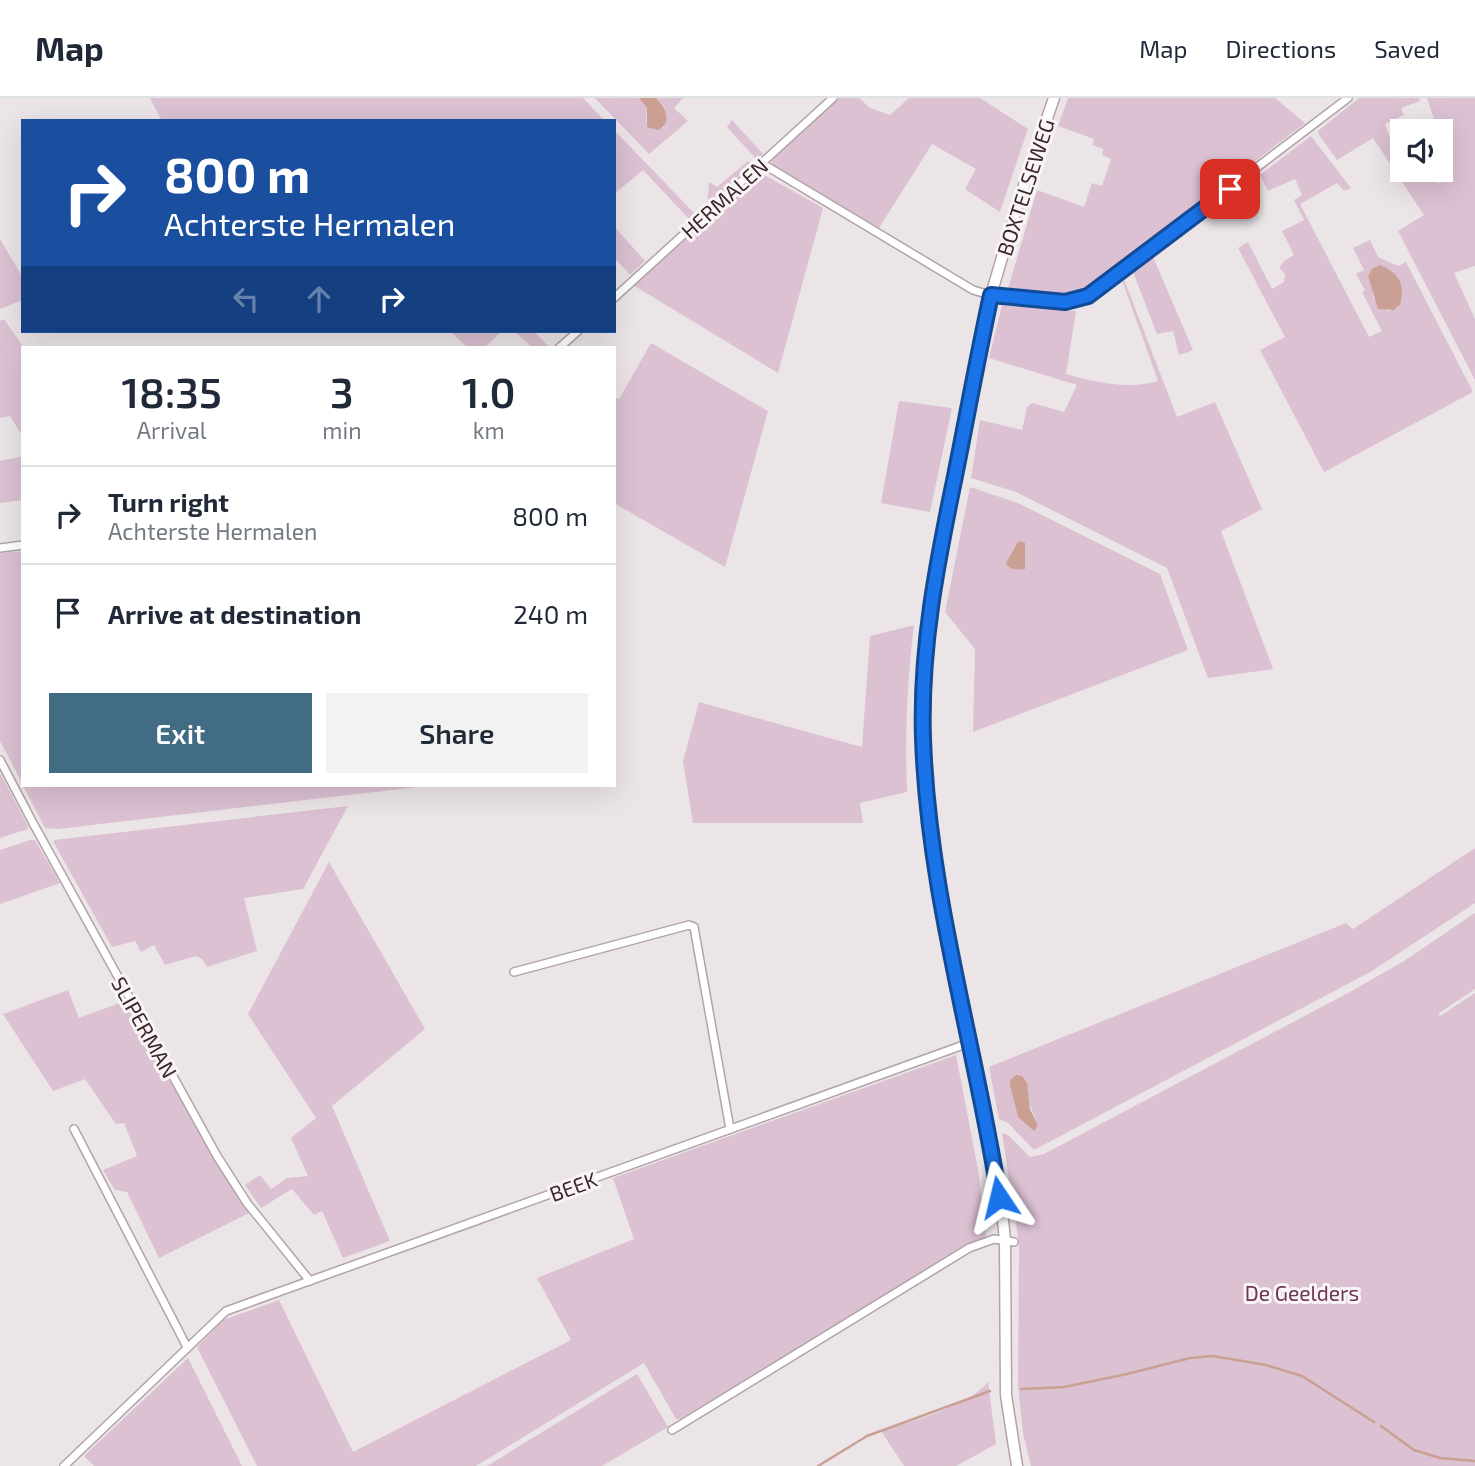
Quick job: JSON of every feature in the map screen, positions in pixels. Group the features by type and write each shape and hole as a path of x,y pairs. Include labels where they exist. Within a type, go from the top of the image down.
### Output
{"main road":[{"name":"BOXTELSEWEG","path":"1017,1466 1006,1395 1009,1241 932,848 925,775 923,687 938,557 991,295 1019,200 1054,98"}],"street":[{"name":"HERMALEN","path":"616,296 833,98"},
{"path":"763,164 973,290 991,295 1065,302 1088,296 1348,98"},
{"path":"561,346 576,333"},
{"path":"0,548 21,545"},
{"name":"SLIPERMAN","path":"0,760 217,1156 247,1203 310,1281"},
{"path":"514,972 689,925 694,927 730,1129"},
{"name":"BEEK","path":"64,1466 226,1311 969,1043"},
{"path":"74,1129 187,1347"},
{"path":"672,1430 969,1248 994,1239 1009,1241"}],"green space":[{"path":"150,98 583,98 603,119 161,119"},
{"path":"595,98 639,98 647,108 646,123 663,128 666,112 656,98 683,98 674,108 688,121 649,154"},
{"path":"839,98 859,98 870,108 890,115 909,98 980,98 1028,129 1000,212 965,189 976,169 932,144 879,228 772,165 772,160"},
{"path":"1068,98 1275,98 1305,123 1077,297 1059,299 1007,292 1037,190 1084,207 1092,183 1102,186 1111,159 1102,155 1103,149 1092,145 1094,139 1058,126"},
{"path":"1359,98 1419,98 1420,101 1401,108 1404,115 1390,119 1385,124 1390,138 1390,164 1373,138 1337,160 1318,131"},
{"path":"1427,98 1475,98 1475,266 1454,273 1475,319 1475,380 1398,231 1424,215 1402,182 1453,182 1453,119 1434,119"},
{"path":"732,120 763,154 757,160 727,127"},
{"path":"616,132 695,214 690,220 643,170 616,192"},
{"path":"1311,136 1351,188 1344,191 1337,183 1300,204 1369,337 1382,331 1362,292 1365,290 1356,274 1364,270 1353,248 1370,240 1378,257 1398,266 1406,262 1473,392 1324,472 1260,350 1285,337 1238,248 1248,242 1272,289 1284,282 1285,274 1279,268 1294,255 1282,231 1304,220 1294,200 1302,195 1295,179 1268,191 1260,175","holes":["1372,269 1389,269 1400,282 1402,292 1398,308 1388,311 1373,297 1368,276"]},
{"path":"748,161 752,164 707,206 709,182 717,187"},
{"path":"759,172 823,208 778,373 633,285"},
{"path":"616,228 645,261 630,275 616,259"},
{"path":"0,239 21,275 21,301 0,309"},
{"path":"1153,257 1193,350 1179,355 1173,331 1157,334 1133,272"},
{"path":"1122,280 1177,417 1215,402 1262,509 1221,531 1273,669 1208,678 1167,568 1016,492 971,478 980,420 1022,430 1027,407 1032,403 1064,412 1077,385 989,358 1002,305 1076,311 1066,374 1123,385 1158,381"},
{"path":"4,319 23,346 21,434 10,416 0,418 0,321"},
{"path":"452,333 500,333 486,346 466,346"},
{"path":"516,333 536,333 548,346 531,346"},
{"path":"651,343 768,411 725,567 616,504 616,398 619,399"},
{"path":"899,401 952,408 930,512 881,503"},
{"path":"21,456 21,500 0,503 0,461"},
{"path":"970,487 1018,503 1160,574 1188,650 973,732 975,649 945,612"},
{"path":"21,551 21,781 0,741 0,553"},
{"path":"914,625 907,708 907,792 860,803 863,823 693,823 683,761 699,702 862,747 870,636"},
{"path":"0,773 28,829 0,838"},
{"path":"24,787 417,787 58,829 45,828"},
{"path":"348,806 303,889 244,898 257,951 207,967 202,959 196,956 165,965 154,945 141,952 135,941 112,947 54,843 54,840"},
{"path":"35,840 60,883 0,904 0,850"},
{"path":"1475,848 1475,903 1372,971 1034,1150 1008,1123 999,1119 989,1067 1346,923 1353,929","holes":["1010,1080 1028,1101 1038,1125 1018,1117"]},
{"path":"329,862 425,1029 332,1106 390,1241 343,1258 322,1211 314,1215 292,1189 261,1208 245,1185 260,1175 271,1189 287,1178 308,1176 291,1138 316,1118 248,1014"},
{"name":"De Geelders","path":"1475,913 1475,989 1438,1014 1440,1016 1475,993 1475,1466 1031,1466 1023,1434 1018,1386 1019,1244 1002,1133 1008,1135 1030,1157 1044,1154 1348,993 1404,961"},
{"path":"68,990 79,1018 125,1001 203,1140 249,1213 159,1258 127,1192 115,1190 103,1170 137,1156 124,1123 116,1124 85,1079 53,1091 3,1014"},
{"path":"956,1055 978,1169 986,1236 680,1419 676,1419 644,1363 476,1466 257,1466 197,1347 223,1320 279,1300 353,1452 571,1340 537,1278 634,1239 613,1178"},
{"path":"188,1358 242,1466 94,1466 84,1456"},
{"path":"637,1374 668,1427 602,1466 487,1466"},
{"path":"988,1382 996,1444 956,1466 904,1466 881,1431 954,1406 979,1391"}],"shaded area":[{"path":"639,98 656,98 660,102 667,119 663,127 658,130 647,127 647,108"},
{"path":"1380,265 1392,271 1401,285 1402,298 1400,305 1394,310 1378,309 1368,276 1372,269"},
{"path":"1020,541 1025,543 1025,569 1015,569 1006,564"},
{"path":"1016,1075 1022,1076 1027,1083 1030,1109 1038,1125 1034,1131 1018,1117 1010,1085 1010,1080"}],"waterway":[{"path":"1021,1389 1064,1387 1190,1358 1213,1356 1266,1365 1302,1376 1374,1422"},
{"path":"818,1466 867,1436 990,1391"},
{"path":"1381,1426 1414,1450 1440,1458 1475,1461"}],"route":[{"path":"999,1197 939,892 932,848 923,737 923,687 931,600 991,295 1065,302 1088,296 1230,189"}]}
